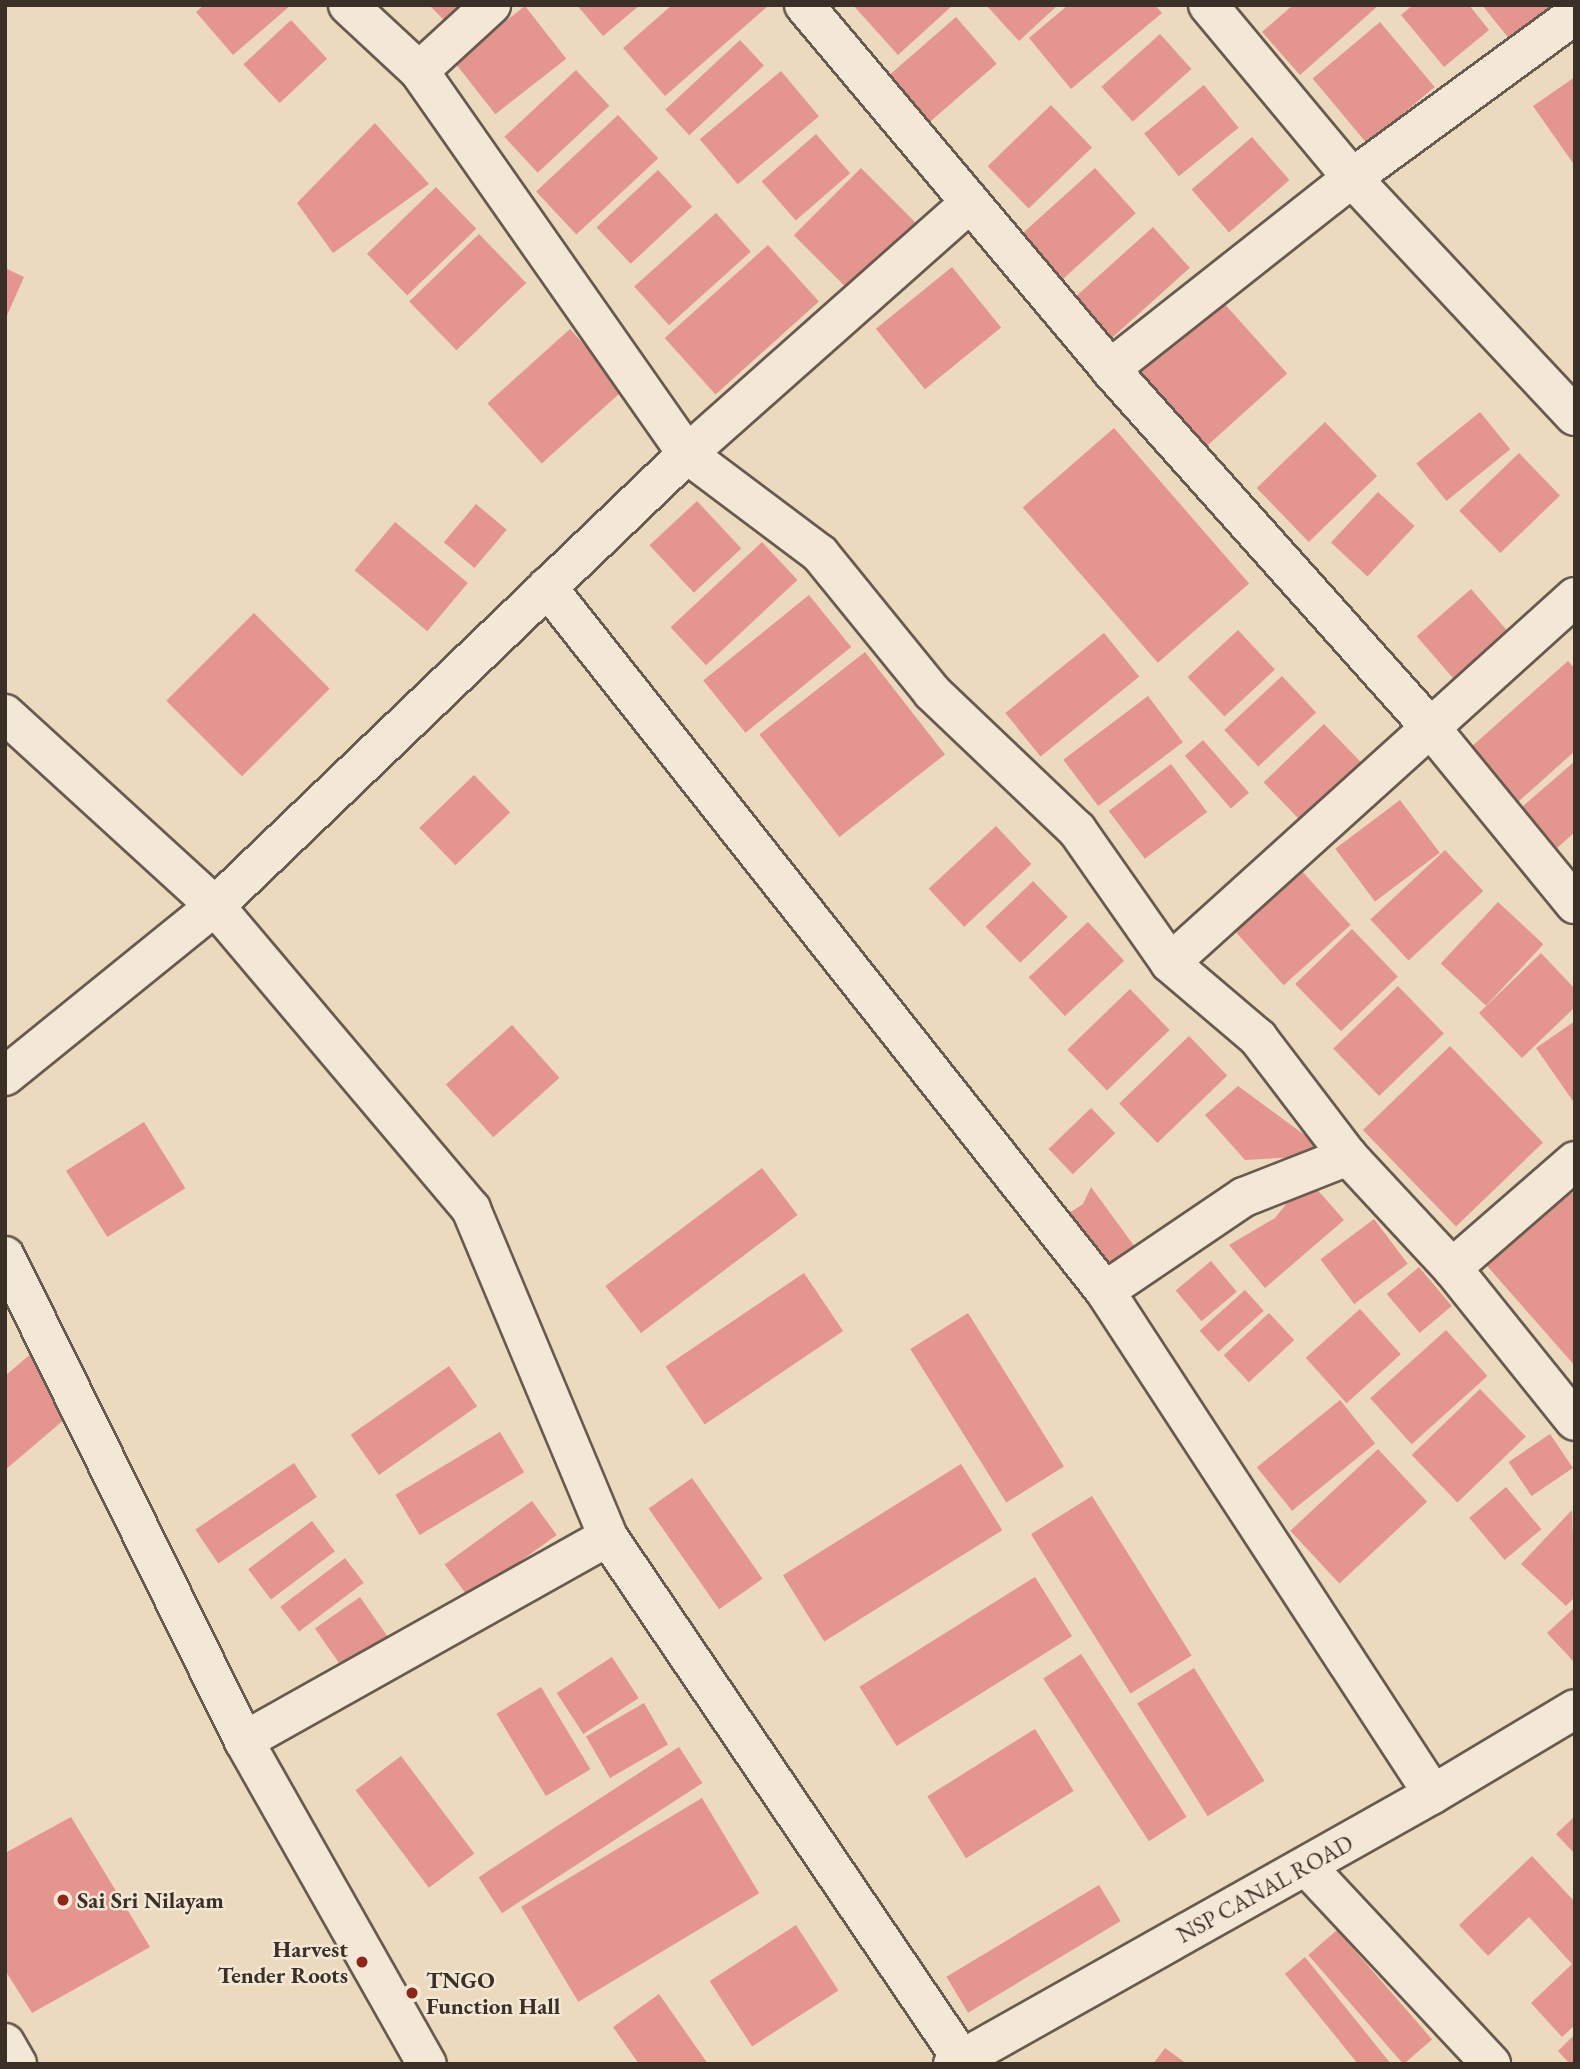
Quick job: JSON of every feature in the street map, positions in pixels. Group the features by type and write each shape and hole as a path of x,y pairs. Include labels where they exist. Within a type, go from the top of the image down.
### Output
{"street":[{"path":"348,5 419,71 687,454 820,554 932,692 1077,830 1170,964 1258,1038 1348,1156 1451,1268 1575,1421"},
{"path":"419,71 491,5"},
{"path":"804,5 1110,369 1430,727 1575,904"},
{"path":"1208,5 1352,178 1575,416"},
{"path":"1110,369 1352,178 1575,16"},
{"path":"5,1076 215,906 687,454 970,203"},
{"path":"547,587 1105,1291 1433,1794"},
{"path":"1170,964 1575,597"},
{"path":"5,714 215,906 471,1209 608,1537 957,2061"},
{"path":"1105,1291 1244,1197 1348,1156"},
{"path":"1451,1268 1575,1160"},
{"path":"5,1256 244,1741 428,2064"},
{"path":"244,1741 608,1537"},
{"name":"NSP CANAL ROAD","path":"957,2061 1433,1794 1575,1709"},
{"path":"1306,1866 1491,2064"},
{"path":"5,2043 17,2064"}],"building":[{"path":"204,5 291,5 233,55 196,12"},
{"path":"429,5 473,5 451,27"},
{"path":"577,5 640,5 603,36"},
{"path":"672,5 769,5 665,96 623,48"},
{"path":"853,5 953,5 898,55"},
{"path":"986,5 1058,5 1019,41"},
{"path":"1068,5 1155,5 1162,13 1071,89 1029,38"},
{"path":"1293,5 1379,5 1300,75 1262,32"},
{"path":"1413,5 1469,5 1489,30 1444,67 1401,15"},
{"path":"1482,5 1556,5 1511,41"},
{"path":"525,6 566,59 495,114 454,61"},
{"path":"956,17 997,64 920,131 879,84"},
{"path":"291,20 327,59 280,103 243,64"},
{"path":"1380,22 1435,87 1367,144 1313,79"},
{"path":"1160,34 1191,69 1133,122 1101,87"},
{"path":"740,40 764,66 689,135 665,110"},
{"path":"576,70 609,106 538,173 504,137"},
{"path":"781,71 819,116 738,184 700,139"},
{"path":"1575,77 1575,166 1533,106"},
{"path":"1204,85 1239,128 1179,176 1144,133"},
{"path":"1051,105 1092,147 1029,209 988,166"},
{"path":"618,115 658,158 576,235 536,191"},
{"path":"375,123 429,184 333,253 297,203"},
{"path":"816,134 850,173 796,220 762,181"},
{"path":"1252,137 1289,180 1229,233 1192,189"},
{"path":"861,168 920,227 853,295 794,235"},
{"path":"1095,168 1136,213 1052,289 1011,244"},
{"path":"658,170 692,207 631,264 597,227"},
{"path":"436,187 476,229 407,295 367,254"},
{"path":"716,213 751,252 669,325 634,287"},
{"path":"1153,227 1190,268 1107,343 1070,302"},
{"path":"479,234 526,283 456,350 409,301"},
{"path":"768,245 819,301 716,394 665,338"},
{"path":"952,267 1001,328 925,389 876,329"},
{"path":"5,268 24,277 5,320"},
{"path":"1221,300 1287,374 1205,447 1139,374"},
{"path":"570,329 624,389 542,463 488,403"},
{"path":"1480,412 1510,449 1446,501 1416,464"},
{"path":"1325,422 1377,476 1309,542 1257,488"},
{"path":"1114,428 1249,583 1158,663 1023,507"},
{"path":"1519,453 1560,495 1500,553 1459,511"},
{"path":"1378,492 1415,526 1368,577 1331,542"},
{"path":"697,501 741,549 694,593 649,545"},
{"path":"476,504 507,530 475,568 444,542"},
{"path":"395,522 468,583 427,631 355,570"},
{"path":"762,542 797,580 706,665 671,627"},
{"path":"1471,589 1512,637 1458,684 1417,636"},
{"path":"809,595 851,647 745,733 703,681"},
{"path":"254,613 330,689 242,776 166,701"},
{"path":"1238,630 1275,669 1224,717 1188,677"},
{"path":"1104,633 1139,677 1041,756 1005,713"},
{"path":"865,652 945,754 839,837 759,734"},
{"path":"1568,661 1575,669 1575,751 1518,802 1470,748"},
{"path":"1282,676 1316,713 1258,766 1224,730"},
{"path":"1148,696 1183,742 1098,806 1063,760"},
{"path":"1324,724 1365,766 1305,825 1264,782"},
{"path":"1203,740 1249,793 1231,809 1185,756"},
{"path":"1575,761 1575,832 1557,848 1522,807"},
{"path":"1171,764 1207,812 1145,859 1109,811"},
{"path":"474,775 510,812 455,865 419,828"},
{"path":"1400,800 1440,853 1375,901 1335,849"},
{"path":"996,826 1031,864 964,927 929,889"},
{"path":"1445,850 1483,891 1409,961 1370,920"},
{"path":"1301,870 1351,925 1284,985 1234,930"},
{"path":"1033,881 1068,917 1020,963 986,927"},
{"path":"1498,902 1543,944 1486,1006 1441,963"},
{"path":"1088,922 1124,961 1065,1016 1029,977"},
{"path":"1352,929 1398,976 1341,1031 1295,984"},
{"path":"1541,953 1575,989 1575,1007 1522,1058 1479,1013"},
{"path":"1398,986 1444,1033 1379,1096 1333,1049"},
{"path":"1130,989 1170,1030 1107,1090 1067,1049"},
{"path":"1575,1021 1575,1104 1536,1048"},
{"path":"512,1025 560,1078 493,1137 446,1085"},
{"path":"1189,1036 1227,1076 1157,1143 1119,1103"},
{"path":"1450,1046 1543,1142 1456,1226 1363,1130"},
{"path":"1238,1086 1332,1155 1245,1160 1205,1115"},
{"path":"1091,1108 1115,1133 1073,1174 1049,1149"},
{"path":"144,1122 185,1188 107,1237 66,1171"},
{"path":"762,1168 798,1215 641,1333 605,1286"},
{"path":"1558,1177 1575,1196 1575,1366 1474,1251"},
{"path":"1307,1178 1344,1220 1265,1288 1229,1245 1275,1218"},
{"path":"1091,1187 1146,1262 1102,1283 1060,1219 1083,1204"},
{"path":"1374,1219 1408,1264 1354,1304 1320,1259"},
{"path":"1211,1261 1237,1292 1201,1321 1176,1291"},
{"path":"1419,1267 1452,1306 1420,1333 1387,1294"},
{"path":"804,1273 843,1331 705,1424 666,1366"},
{"path":"1245,1290 1264,1311 1218,1352 1200,1331"},
{"path":"1360,1309 1401,1354 1347,1403 1306,1358"},
{"path":"968,1313 1064,1466 1006,1503 910,1349"},
{"path":"1269,1313 1294,1340 1249,1382 1224,1355"},
{"path":"1446,1330 1487,1376 1412,1444 1370,1398"},
{"path":"33,1352 79,1407 5,1470 5,1376"},
{"path":"449,1366 477,1406 379,1475 351,1435"},
{"path":"1480,1389 1526,1436 1458,1502 1412,1455"},
{"path":"1340,1400 1375,1444 1292,1511 1257,1467"},
{"path":"500,1432 524,1472 420,1535 395,1495"},
{"path":"1550,1434 1573,1468 1531,1496 1509,1462"},
{"path":"1378,1449 1427,1502 1339,1583 1290,1531"},
{"path":"294,1463 317,1497 218,1564 195,1530"},
{"path":"961,1464 1002,1530 824,1641 783,1575"},
{"path":"692,1478 763,1579 719,1609 649,1508"},
{"path":"1506,1487 1541,1529 1505,1560 1469,1518"},
{"path":"1092,1496 1192,1655 1131,1694 1031,1534"},
{"path":"532,1501 557,1535 469,1598 445,1564"},
{"path":"1572,1510 1575,1597 1566,1606 1521,1564"},
{"path":"312,1521 335,1551 271,1599 248,1569"},
{"path":"345,1558 364,1583 299,1632 280,1607"},
{"path":"1035,1577 1072,1636 897,1746 859,1687"},
{"path":"360,1597 394,1646 349,1678 315,1629"},
{"path":"1575,1607 1575,1663 1547,1633"},
{"path":"1081,1654 1187,1817 1149,1841 1043,1679"},
{"path":"612,1657 639,1698 583,1734 557,1693"},
{"path":"1194,1668 1264,1781 1208,1816 1137,1704"},
{"path":"541,1687 590,1769 546,1796 496,1714"},
{"path":"644,1703 668,1745 610,1778 586,1736"},
{"path":"1035,1729 1074,1791 966,1858 927,1796"},
{"path":"679,1747 702,1783 502,1913 479,1877"},
{"path":"401,1756 474,1853 429,1888 355,1790"},
{"path":"702,1798 759,1893 578,2002 521,1907"},
{"path":"1575,1816 1575,1854 1556,1834"},
{"name":"Sai Sri Nilayam","path":"71,1817 150,1947 32,2013 5,1970 5,1853"},
{"path":"1532,1856 1575,1902 1575,2025 1562,2037 1531,2003 1572,1964 1529,1917 1488,1956 1459,1925"},
{"path":"1099,1885 1121,1921 968,2013 946,1977"},
{"path":"796,1925 838,1990 752,2047 710,1981"},
{"path":"1337,1930 1432,2039 1403,2064 1308,1955"},
{"path":"1305,1957 1391,2064 1358,2064 1285,1974"},
{"path":"659,1994 708,2064 639,2064 613,2027"},
{"path":"1575,2034 1575,2064 1570,2064 1558,2051"},
{"path":"1165,2048 1187,2064 1153,2064"}],"place":[{"name":"Sai Sri Nilayam","path":"63,1900"},
{"name":"Harvest Tender Roots","path":"362,1962"},
{"name":"TNGO Function Hall","path":"412,1993"}]}
